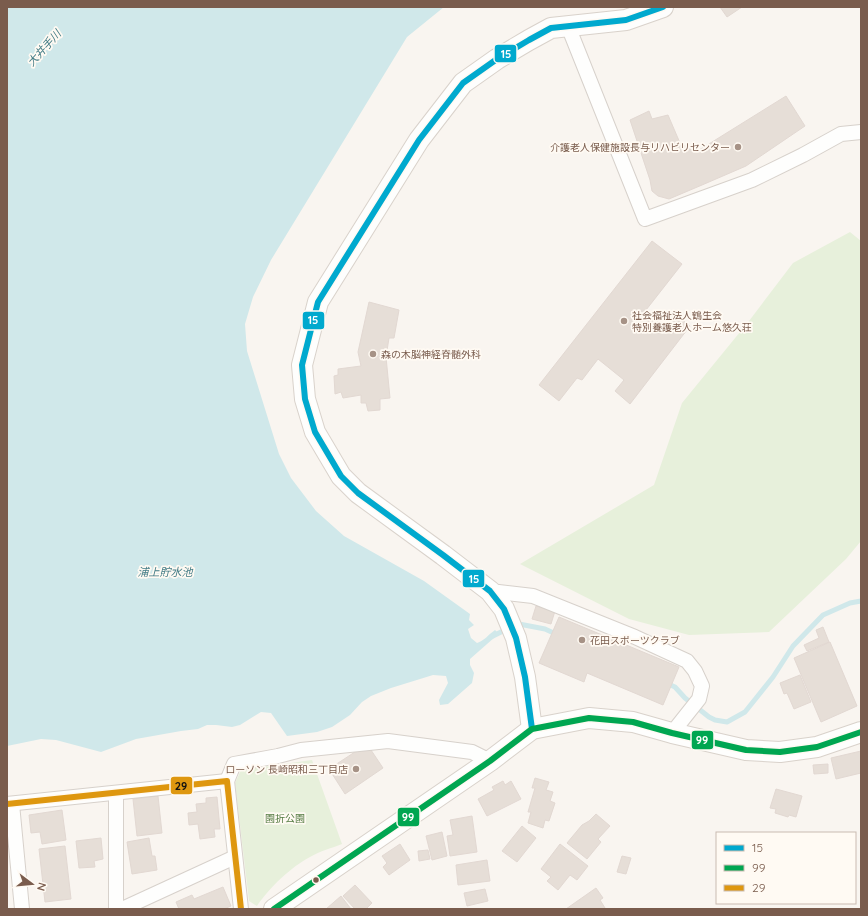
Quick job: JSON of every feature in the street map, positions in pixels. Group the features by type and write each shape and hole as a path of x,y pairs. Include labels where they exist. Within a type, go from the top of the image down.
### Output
{"street":[{"path":"532,730 525,677 516,638 508,616 490,591 358,493 341,476 315,432 305,399 302,365 318,302 419,140 463,83 497,59 551,28 626,20 663,7"},
{"path":"568,26 646,219 752,180 803,155 841,134 861,132"},
{"path":"490,591 533,596 635,637 687,661 695,670 702,686 699,699 672,733"},
{"path":"274,909 490,761 532,730 590,718 633,722 672,733 746,750 780,752 818,747 861,732"},
{"path":"241,909 227,781 234,764 301,750 388,742 472,752 490,761"},
{"path":"22,909 10,804 227,781"},
{"path":"116,793 116,909"},
{"path":"122,909 235,857"}],"green space":[{"path":"850,232 861,241 861,541 846,559 769,632 689,635 629,619 520,564 654,485 682,403 749,321 793,263"},
{"name":"園折公園","path":"312,760 342,844 322,851 295,866 274,885 257,906 249,901 235,783 241,770"}],"water":[{"name":"浦上貯水池","path":"7,7 444,7 407,37 271,260 253,297 245,324 247,351 279,454 291,478 316,511 344,536 424,581 470,614 469,620 474,625 468,629 471,638 477,643 495,630 497,632 495,637 470,659 470,665 474,673 472,683 448,704 440,705 439,700 448,683 446,676 433,675 371,696 362,702 350,715 332,727 317,732 287,736 271,713 261,712 240,725 232,727 207,725 198,729 136,739 101,752 56,740 41,739 7,746"}],"building":[{"path":"720,7 742,7 727,17"},
{"name":"介護老人保健施設長与リハビリセンター","path":"786,96 805,126 746,166 702,185 669,199 658,196 652,191 650,180 630,120 649,111 652,119 668,115 680,143 696,152"},
{"name":"社会福祉法人鶴生会 特別養護老人ホーム悠久荘","path":"652,241 682,264 646,310 668,328 677,316 690,326 630,404 615,391 624,380 598,359 582,380 577,378 559,401 539,385"},
{"name":"森の木脳神経脊髄外科","path":"369,302 399,310 394,338 389,338 386,357 390,398 380,399 380,410 368,411 366,403 361,403 361,395 343,398 341,392 335,394 334,376 338,375 338,369 361,366 358,352"},
{"path":"536,606 555,611 551,624 532,619"},
{"name":"花田スポーツクラブ","path":"559,617 679,667 663,705 587,673 584,682 539,663"},
{"path":"823,627 829,642 807,651 804,645 819,638 816,630"},
{"path":"830,642 857,706 821,722 794,658"},
{"path":"800,675 811,702 794,709 787,693 784,694 780,683"},
{"name":"ローソン 長崎昭和三丁目店","path":"367,744 383,768 345,794 329,769"},
{"path":"861,751 861,773 836,779 831,758"},
{"path":"828,764 828,773 814,774 813,765"},
{"path":"535,778 549,782 546,790 553,792 550,801 555,803 549,821 545,820 543,828 528,823 531,812 528,812 535,788 532,788"},
{"path":"503,781 505,785 511,781 521,799 487,816 478,799 494,790 492,787"},
{"path":"776,789 802,796 796,817 789,815 788,817 775,813 776,809 770,808"},
{"path":"158,796 162,833 137,836 133,799"},
{"path":"217,797 220,829 214,829 215,837 200,839 198,824 189,825 188,813 197,812 196,804 206,803 206,798"},
{"path":"62,810 66,840 42,844 40,832 31,833 29,815"},
{"path":"596,814 610,826 598,839 601,842 587,859 567,843 582,825"},
{"path":"472,816 477,852 450,856 447,836 453,835 450,820"},
{"path":"522,826 536,838 517,862 502,851"},
{"path":"442,832 447,856 432,860 426,836"},
{"path":"101,838 103,859 94,861 95,867 79,868 76,841"},
{"path":"149,838 152,856 155,856 157,870 132,874 127,842"},
{"path":"400,844 410,860 389,875 383,867 387,863 382,856"},
{"path":"560,844 588,866 577,880 570,875 558,890 547,881 551,877 541,869"},
{"path":"65,846 71,899 45,902 39,849"},
{"path":"428,850 430,859 419,861 418,851"},
{"path":"622,856 631,858 626,874 617,872"},
{"path":"487,860 490,881 458,885 456,865"},
{"path":"355,885 372,903 366,909 355,909 343,896"},
{"path":"223,887 231,906 224,909 179,909 176,902 192,895 194,899"},
{"path":"596,888 603,898 600,900 605,908 604,909 566,909"},
{"path":"485,889 488,901 467,906 464,893"},
{"path":"341,896 351,909 326,909"}],"waterway":[{"path":"666,683 675,687 685,698 709,717 715,720 727,722 745,712 773,677 793,646 823,615 850,603 861,601"},
{"path":"516,625 519,624 545,629 558,635"},
{"path":"491,637 507,629"}],"transit line":[{"name":"15","path":"532,729 525,677 516,638 504,609 490,591 358,493 341,476 315,432 305,399 302,365 318,302 419,140 463,83 497,59 551,28 626,20 663,7"},
{"name":"99","path":"274,909 490,761 532,729 589,718 633,722 672,733 746,750 780,752 817,747 861,732"},
{"name":"29","path":"7,804 227,781 241,909"}],"place":[{"name":"介護老人保健施設長与リハビリセンター","path":"738,147"},
{"name":"社会福祉法人鶴生会 特別養護老人ホーム悠久荘","path":"624,321"},
{"name":"森の木脳神経脊髄外科","path":"373,354"},
{"name":"花田スポーツクラブ","path":"582,640"},
{"name":"ローソン 長崎昭和三丁目店","path":"356,769"}],"water label":[{"name":"大井手川","path":"44,48"}]}
